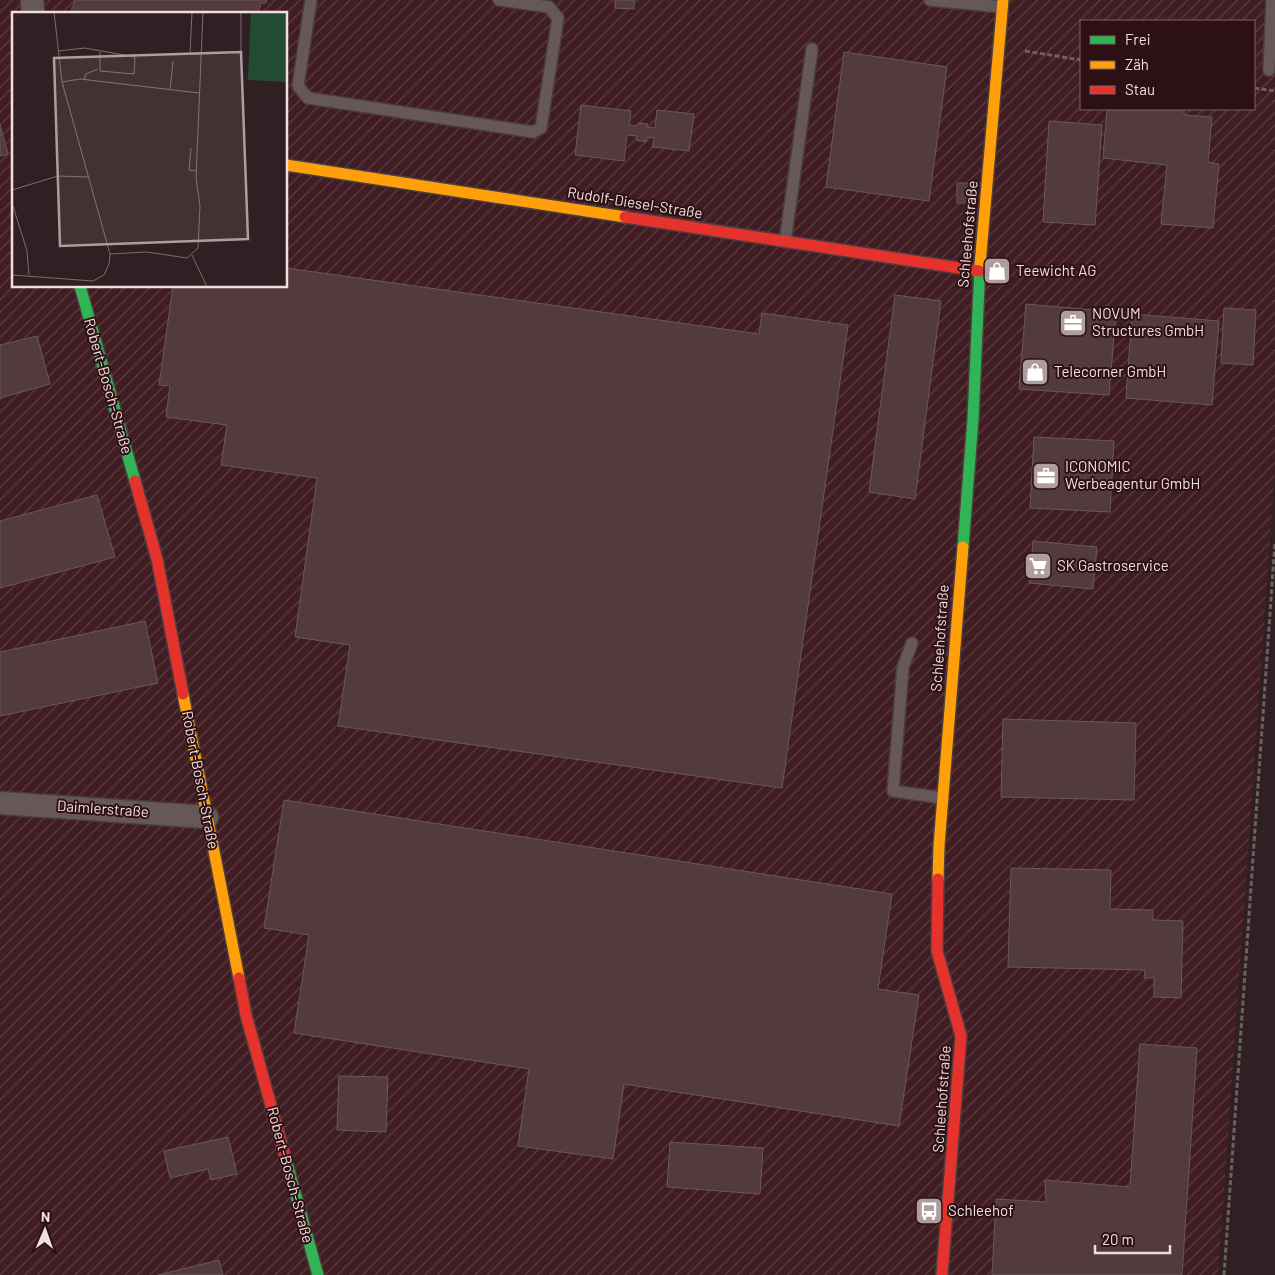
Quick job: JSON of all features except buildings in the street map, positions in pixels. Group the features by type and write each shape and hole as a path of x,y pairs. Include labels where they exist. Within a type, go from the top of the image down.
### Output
{"street":[{"name":"Schleehofstraße","path":"942,1275 961,1036 937,951 943,798 973,419 979,271 1003,4"},
{"name":"Rudolf-Diesel-Straße","path":"288,165 979,271"},
{"name":"Robert-Bosch-Straße","path":"81,288 156,559 246,1015 318,1275"},
{"name":"Daimlerstraße","path":"0,803 207,816"}],"lane":[{"path":"311,0 298,86 308,98 533,132 541,128 558,18 549,7 499,0"},
{"path":"930,0 1003,4"},
{"path":"1269,70 1272,0"},
{"path":"785,242 812,49"},
{"path":"288,89 298,86"},
{"path":"912,643 902,667 892,791 943,798"}],"path":[{"path":"1000,47 1080,60"},
{"path":"1224,1275 1275,542"}],"shaded area":[{"path":"0,0 1275,0 1275,467 1218,1275 0,1275"}],"traffic: fast":[{"path":"963,547 973,419 980,265"},
{"path":"81,288 135,481"},
{"path":"286,1160 318,1275"}],"traffic: slow":[{"path":"980,265 1003,0"},
{"path":"288,165 625,217"},
{"path":"938,879 963,547"},
{"path":"183,694 239,978"}],"traffic: jam":[{"path":"625,217 979,271"},
{"path":"135,481 157,559 183,694"},
{"path":"938,879 937,951 961,1036 942,1275"},
{"path":"239,978 246,1015 286,1160"}],"place":[{"name":"Teewicht AG","path":"997,271"},
{"name":"NOVUM Structures GmbH","path":"1073,323"},
{"name":"Telecorner GmbH","path":"1035,372"},
{"name":"ICONOMIC Werbeagentur GmbH","path":"1046,476"},
{"name":"SK Gastroservice","path":"1038,566"},
{"name":"Schleehof","path":"929,1211"}]}
